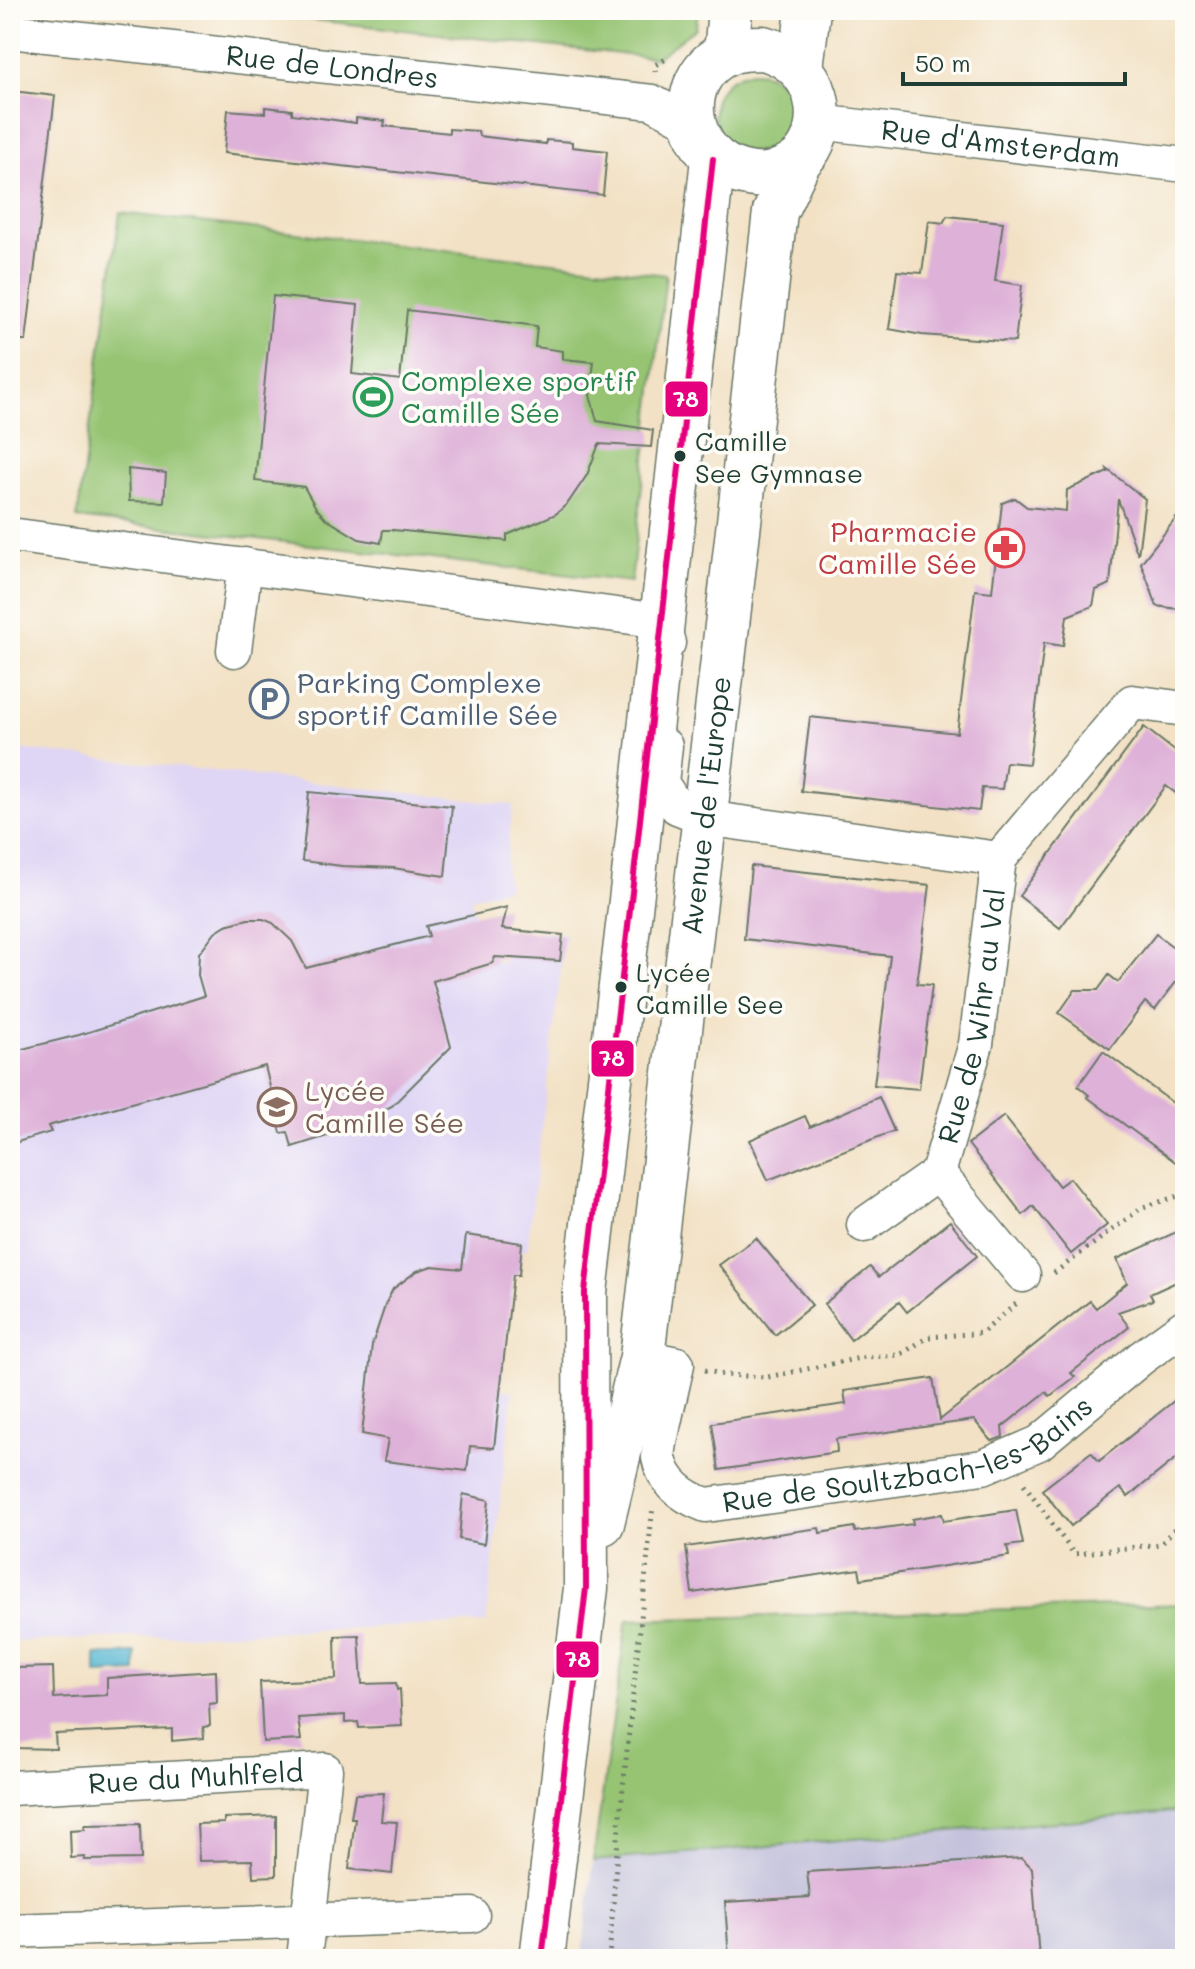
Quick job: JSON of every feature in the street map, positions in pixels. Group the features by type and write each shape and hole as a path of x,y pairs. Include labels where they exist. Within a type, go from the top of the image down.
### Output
{"main road":[{"path":"726,54 730,10"},
{"path":"801,68 808,10"},
{"path":"763,48 789,57 801,68 817,98 818,122 811,146 797,165 769,176 730,170 701,124 701,76 726,54 741,49 763,48"},
{"name":"Avenue de l'Europe","path":"542,1959 586,1588 585,1292 662,621 701,124"},
{"name":"Avenue de l'Europe","path":"586,1588 660,1360 705,818 775,212 797,165"}],"street":[{"name":"Rue de Londres","path":"10,31 652,102 701,124"},
{"name":"Rue d'Amsterdam","path":"818,122 1185,165"},
{"path":"10,535 662,621 674,661 661,783 677,807 705,818 999,859 1132,702 1185,709"},
{"path":"234,650 245,565"},
{"name":"Rue de Wihr au Val","path":"864,1225 938,1173 976,1044 999,859"},
{"name":"Rue de Wihr au Val","path":"938,1173 1028,1282"},
{"name":"Rue de Soultzbach-les-Bains","path":"660,1360 658,1456 664,1492 706,1505 983,1467 1039,1443 1141,1358 1185,1326"},
{"name":"Rue du Muhlfeld","path":"10,1788 325,1770 304,1959"},
{"path":"10,1931 472,1915"}],"path":[{"path":"660,1360 724,1375 768,1377 865,1357 900,1355 928,1337 982,1333 1028,1282 1143,1207 1185,1194"},
{"path":"1004,1458 1074,1554 1161,1544 1185,1516"},
{"path":"609,1959 619,1825 664,1492"}],"shaded area":[{"name":"Lycée Camille Sée","path":"10,748 513,805 505,872 509,887 471,898 477,923 486,935 503,928 496,963 504,961 506,955 534,958 538,931 565,934 527,1250 522,1250 519,1276 514,1276 501,1390 513,1391 486,1623 10,1642"},
{"path":"1185,1811 1185,1959 582,1959 593,1861"}],"green space":[{"path":"222,10 698,10 696,28 656,58"},
{"path":"754,72 769,75 782,84 791,97 794,112 791,127 782,140 769,149 754,152 739,149 726,140 717,127 714,112 717,97 726,84 739,75"},
{"name":"Complexe sportif Camille Sée","path":"120,213 666,275 631,582 77,518"},
{"path":"1185,1604 1185,1811 593,1861 627,1620"}],"water":[{"path":"136,1653 136,1672 96,1674 96,1655"}],"building":[{"path":"12,91 55,96 26,341 10,341"},
{"path":"265,107 356,123 356,118 385,121 384,126 449,133 449,129 478,131 479,136 546,144 546,140 572,142 572,147 607,151 603,195 224,153 228,110 265,113"},
{"path":"947,216 1003,222 995,281 1022,285 1015,342 922,335 889,329 897,271 922,273 929,221 943,223"},
{"path":"273,296 358,305 352,374 400,380 407,310 537,326 535,347 563,351 563,359 594,362 590,395 597,421 653,430 651,447 599,444 587,475 568,503 556,514 507,535 507,541 393,530 383,530 381,543 359,539 326,519 304,487 255,481"},
{"path":"128,469 166,473 164,502 129,501"},
{"path":"1107,469 1145,499 1138,555 1118,499 1110,584 1096,590 1093,606 1067,616 1063,646 1044,643 1029,764 1006,762 1002,789 982,788 979,811 801,791 810,717 957,733 975,590 992,592 1002,503 1015,498 1027,507 1066,511 1067,490 1108,472"},
{"path":"1185,507 1185,610 1157,606 1141,563"},
{"path":"1144,727 1185,759 1185,800 1166,786 1060,928 1019,896"},
{"path":"309,792 452,806 445,876 393,868 302,861"},
{"path":"751,866 930,885 917,984 932,985 919,1089 874,1085 890,956 744,939"},
{"path":"507,907 502,929 563,935 560,961 495,957 493,963 433,981 451,1047 392,1106 340,1132 292,1147 288,1132 281,1133 265,1066 48,1126 51,1132 14,1143 10,1128 10,1052 79,1035 204,996 198,975 199,953 215,932 226,925 248,919 273,923 292,941 306,968 429,936 426,926"},
{"path":"1156,934 1185,956 1185,970 1155,1010 1145,1002 1110,1049 1059,1013 1075,990 1098,990 1109,975 1118,982"},
{"path":"1103,1051 1185,1112 1185,1169 1087,1097 1089,1095 1078,1086"},
{"path":"879,1097 894,1131 768,1180 750,1140 805,1116 810,1127"},
{"path":"1004,1116 1059,1186 1070,1178 1107,1225 1071,1254 1033,1206 1023,1215 968,1144"},
{"path":"950,1221 977,1256 907,1312 899,1302 851,1340 824,1304 870,1267 879,1277"},
{"path":"1185,1228 1185,1278 1150,1294 1153,1300 1118,1312 1129,1327 1071,1373 1075,1377 1050,1396 1046,1392 1002,1427 1003,1437 992,1441 974,1420 836,1439 837,1452 719,1470 712,1423 846,1404 844,1391 933,1378 940,1420 1090,1301 1096,1308 1127,1283 1117,1259"},
{"path":"466,1235 522,1243 519,1275 513,1275 494,1448 470,1446 467,1471 384,1461 388,1439 362,1434 372,1345 386,1303 393,1289 417,1271 432,1266 462,1269"},
{"path":"756,1238 812,1305 775,1335 719,1265"},
{"path":"1185,1392 1185,1451 1128,1497 1120,1488 1071,1526 1042,1490 1091,1452 1099,1461"},
{"path":"463,1494 489,1500 484,1544 459,1539"},
{"path":"1016,1510 1023,1544 1007,1546 1009,1556 861,1579 859,1569 692,1593 686,1547 819,1528 820,1533 854,1527 855,1532 913,1524 912,1519 942,1514 944,1521"},
{"path":"359,1635 362,1684 396,1683 397,1690 400,1689 402,1726 359,1728 358,1722 345,1723 345,1715 298,1718 301,1740 263,1742 260,1682 336,1679 335,1636"},
{"path":"53,1667 54,1698 107,1695 107,1678 216,1671 217,1703 209,1704 210,1726 203,1727 204,1738 172,1741 172,1729 55,1734 56,1749 14,1748 10,1688 17,1687 16,1668"},
{"path":"384,1793 381,1821 397,1822 392,1874 349,1869 355,1794"},
{"path":"276,1816 276,1876 253,1877 252,1860 199,1861 197,1824 224,1823 224,1818"},
{"path":"140,1824 141,1859 71,1858 70,1830 85,1829 84,1825"},
{"path":"1022,1858 1032,1868 1039,1959 729,1959 725,1902 810,1897 807,1872"}],"transit line":[{"name":"78","path":"542,1959 586,1588 585,1292 713,159"}],"place":[{"name":"Complexe sportif Camille Sée","path":"373,397"},
{"name":"Camille See Gymnase","path":"680,456"},
{"name":"Pharmacie Camille Sée","path":"1005,548"},
{"name":"Parking Complexe sportif Camille Sée","path":"269,699"},
{"name":"Lycée Camille See","path":"621,987"},
{"name":"Lycée Camille Sée","path":"277,1107"}]}
